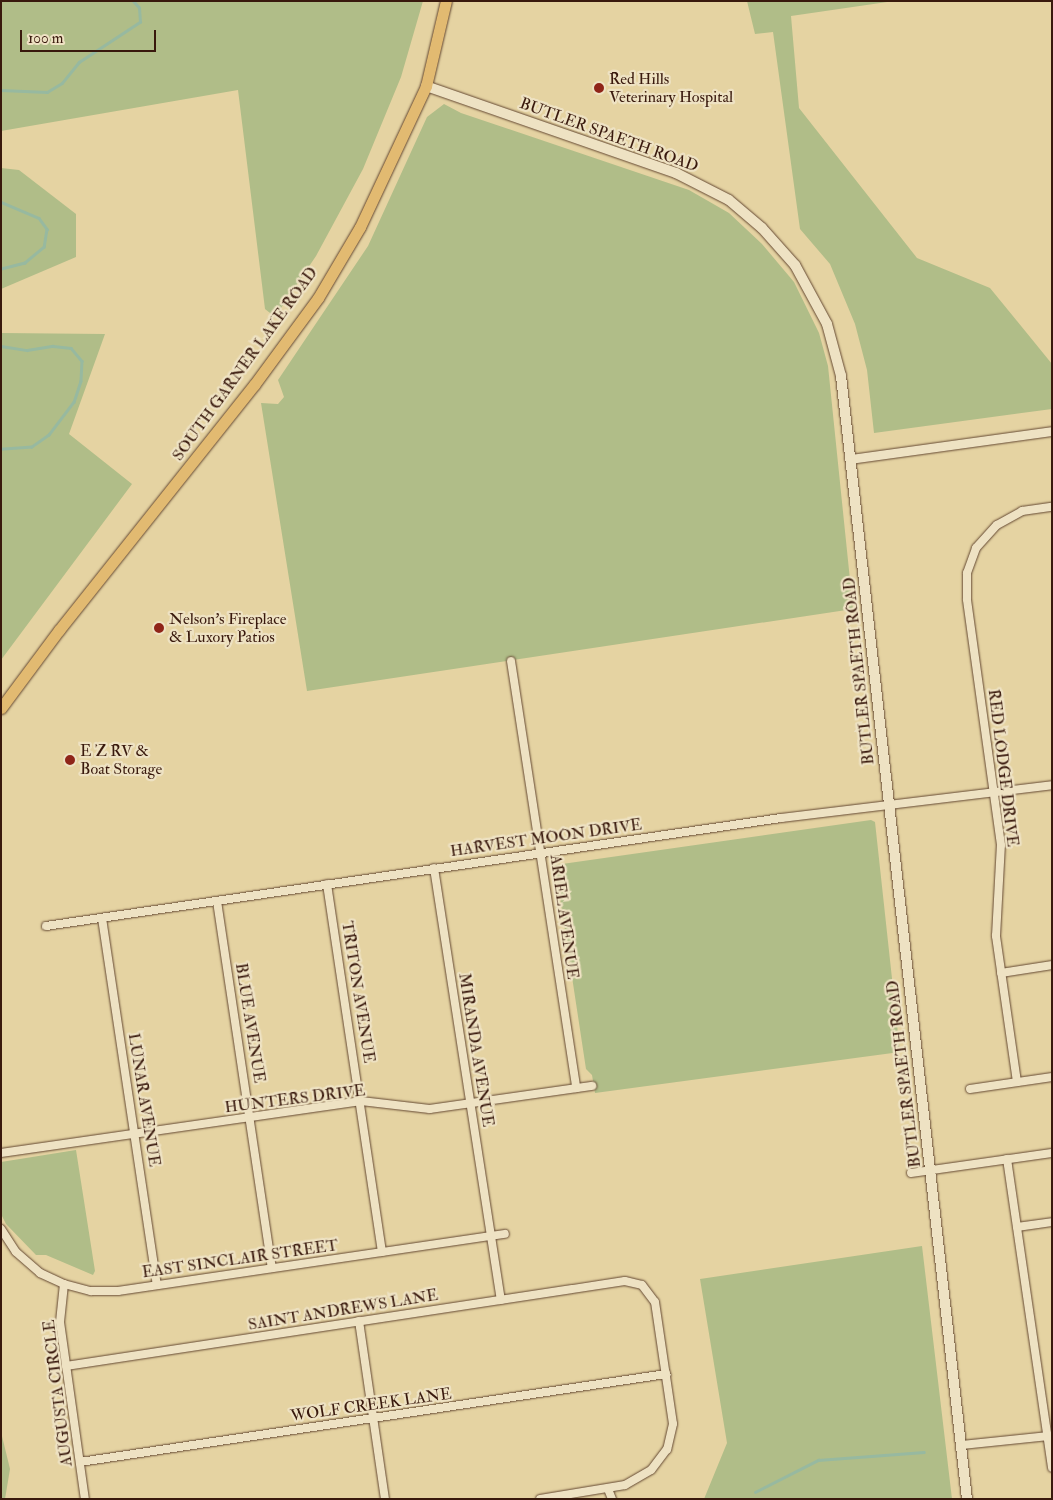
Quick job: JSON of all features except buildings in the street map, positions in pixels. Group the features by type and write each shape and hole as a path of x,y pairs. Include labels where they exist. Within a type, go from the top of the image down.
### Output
{"main road":[{"name":"SOUTH GARNER LAKE ROAD","path":"1,708 59,630 254,385 318,298 360,227 426,86 446,1"},
{"name":"BUTLER SPAETH ROAD","path":"426,86 676,173 702,184 747,214 795,265 827,324 841,376 967,1499"}],"street":[{"path":"850,459 1052,431"},
{"name":"RED LODGE DRIVE","path":"1017,1082 996,936 1001,845 967,599 968,573 976,548 997,525 1022,512 1052,507"},
{"name":"ARIEL AVENUE","path":"511,661 576,1088"},
{"name":"HARVEST MOON DRIVE","path":"46,926 541,852 1052,785"},
{"name":"MIRANDA AVENUE","path":"434,868 471,1103 489,1236 501,1300"},
{"name":"TRITON AVENUE","path":"327,884 382,1252"},
{"name":"BLUE AVENUE","path":"217,901 272,1268"},
{"name":"LUNAR AVENUE","path":"102,918 156,1285"},
{"path":"1001,973 1052,965"},
{"path":"970,1089 1052,1077"},
{"name":"HUNTERS DRIVE","path":"1,1153 360,1101 430,1109 592,1086"},
{"path":"912,1173 1052,1153"},
{"path":"1007,1159 1049,1436 1052,1468"},
{"path":"1016,1227 1052,1222"},
{"name":"EAST SINCLAIR STREET","path":"1,1229 16,1252 40,1273 64,1284 91,1290 118,1291 505,1234"},
{"name":"SAINT ANDREWS LANE","path":"66,1366 625,1281 642,1285 655,1302 666,1374"},
{"name":"AUGUSTA CIRCLE","path":"64,1284 60,1322 85,1499"},
{"path":"359,1321 385,1499"},
{"path":"540,1499 625,1485 651,1470 667,1449 673,1424 666,1374"},
{"name":"WOLF CREEK LANE","path":"80,1462 666,1374"},
{"path":"961,1445 1049,1436"},
{"path":"608,1489 612,1499"}],"green space":[{"path":"1,1 423,1 401,77 363,169 316,256 275,317 265,309 238,90 1,131"},
{"path":"747,1 894,1 791,16 799,108 917,258 990,288 1052,364 1052,409 874,433 867,370 855,324 830,264 800,229 773,32 755,34"},
{"path":"444,104 461,113 689,190 729,213 762,244 794,282 819,333 828,366 853,609 307,691 261,403 278,404 284,397 278,380 368,246 427,117"},
{"path":"1,168 19,170 76,214 76,257 1,289"},
{"path":"1,333 105,334 69,434 132,484 1,660"},
{"path":"871,820 875,822 900,1052 595,1093 592,1075 586,1069 555,865"},
{"path":"76,1150 95,1271 93,1275 46,1255 36,1255 6,1224 1,1214 1,1162"},
{"path":"922,1246 952,1499 704,1499 727,1443 700,1279"},
{"path":"1,1432 10,1469 5,1499 1,1499"}],"waterway":[{"path":"1,90 47,92 62,83 79,62 140,22 139,8 133,1"},
{"path":"1,202 39,218 47,229 44,247 25,263 1,269"},
{"path":"1,346 27,350 53,346 71,348 82,361 81,381 74,402 49,435 32,447 1,449"},
{"path":"755,1492 818,1460 924,1452"}],"place":[{"name":"Red Hills Veterinary Hospital","path":"599,88"},
{"name":"Nelson's Fireplace & Luxory Patios","path":"159,628"},
{"name":"E Z RV & Boat Storage","path":"70,760"}]}
